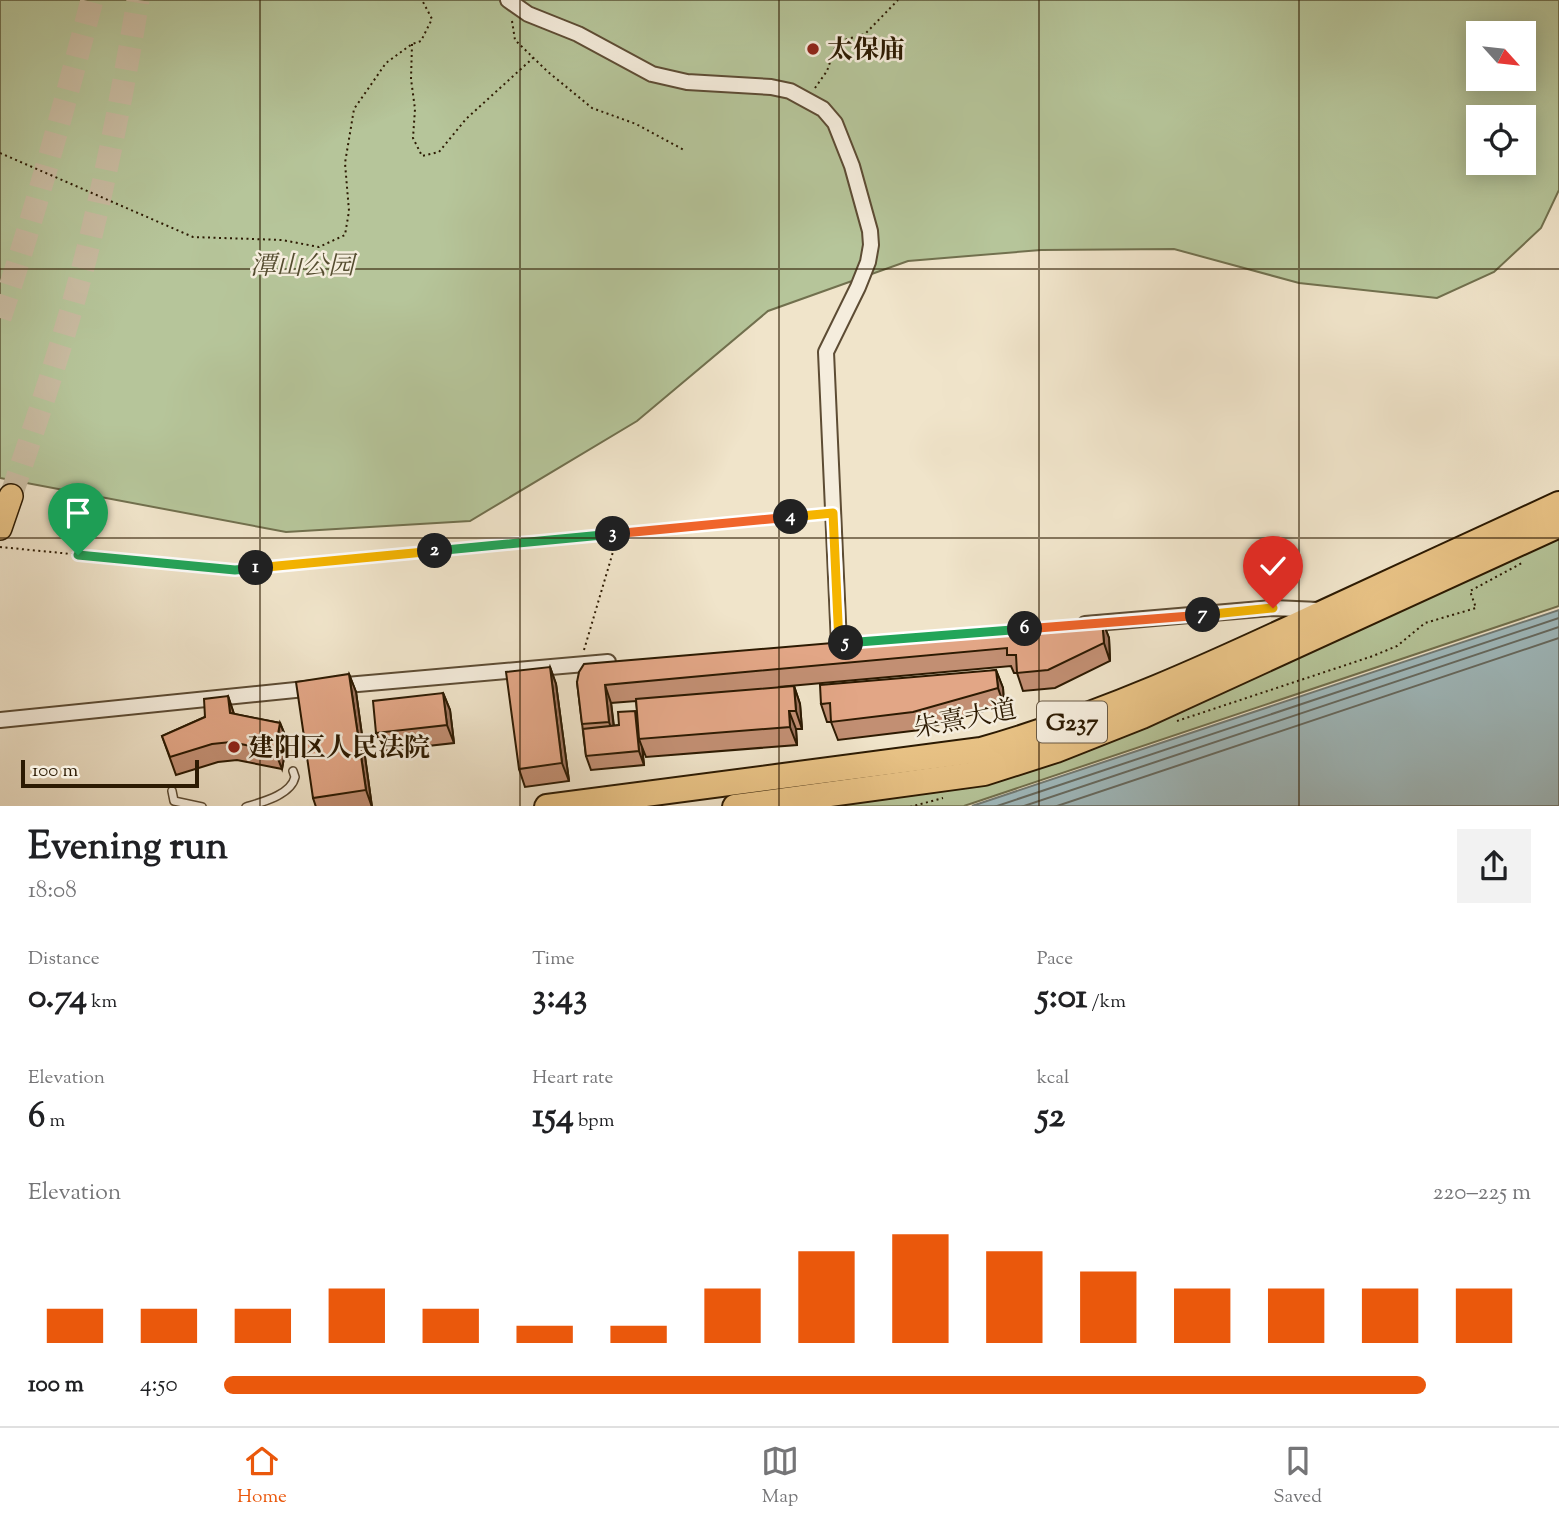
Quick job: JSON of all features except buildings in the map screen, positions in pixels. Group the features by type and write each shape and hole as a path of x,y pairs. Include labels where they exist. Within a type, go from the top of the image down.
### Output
{"highway":[{"name":"朱熹大道","path":"555,806 981,750 1046,732 1133,698 1559,504"},
{"name":"朱熹大道","path":"743,806 984,773 1056,750 1142,716 1553,529"}],"main road":[{"path":"0,528 11,496"}],"street":[{"path":"509,1 528,14 578,34 652,74 687,82 771,87 790,91 823,109 835,123 852,166 870,231 871,245 868,262 858,287 826,352 839,644"},
{"path":"1072,625 1273,608 1328,611 1377,608"},
{"path":"0,720 430,676 621,661"}],"lane":[{"path":"249,806 290,787 295,777 293,771"},
{"path":"172,791 174,801 197,806"}],"path":[{"path":"0,153 193,237 282,240 318,247 345,235 349,211 345,163 354,109 386,63 412,44 421,41 432,19 422,0"},
{"path":"808,99 827,71 837,41 864,34 898,0"},
{"path":"509,1 515,40 533,58 592,108 636,124 684,150"},
{"path":"412,44 411,79 415,109 413,138 422,156 439,152 466,120 533,58"},
{"path":"0,547 235,570 833,513"},
{"path":"580,664 618,534"},
{"path":"1173,722 1373,656 1397,646 1424,623 1476,608 1469,591 1521,565 1522,560 1514,546"},
{"path":"914,806 948,797"}],"green space":[{"name":"潭山公园","path":"0,0 1559,0 1559,190 1541,228 1494,272 1437,298 1299,283 1174,249 1041,250 908,261 768,311 637,421 470,521 286,532 0,478"},
{"path":"1545,539 1559,540 1559,606 964,806 775,806 995,774"}],"water":[{"path":"1559,610 1559,806 972,806"}],"tunnel":[{"path":"0,318 49,160 92,0"},
{"path":"11,496 60,347 86,256 115,129 138,0"}],"place":[{"name":"太保庙","path":"813,49"},
{"name":"建阳区人民法院","path":"234,747"}],"route":[{"path":"78,555 235,570 833,513 839,644 1273,608"}]}
